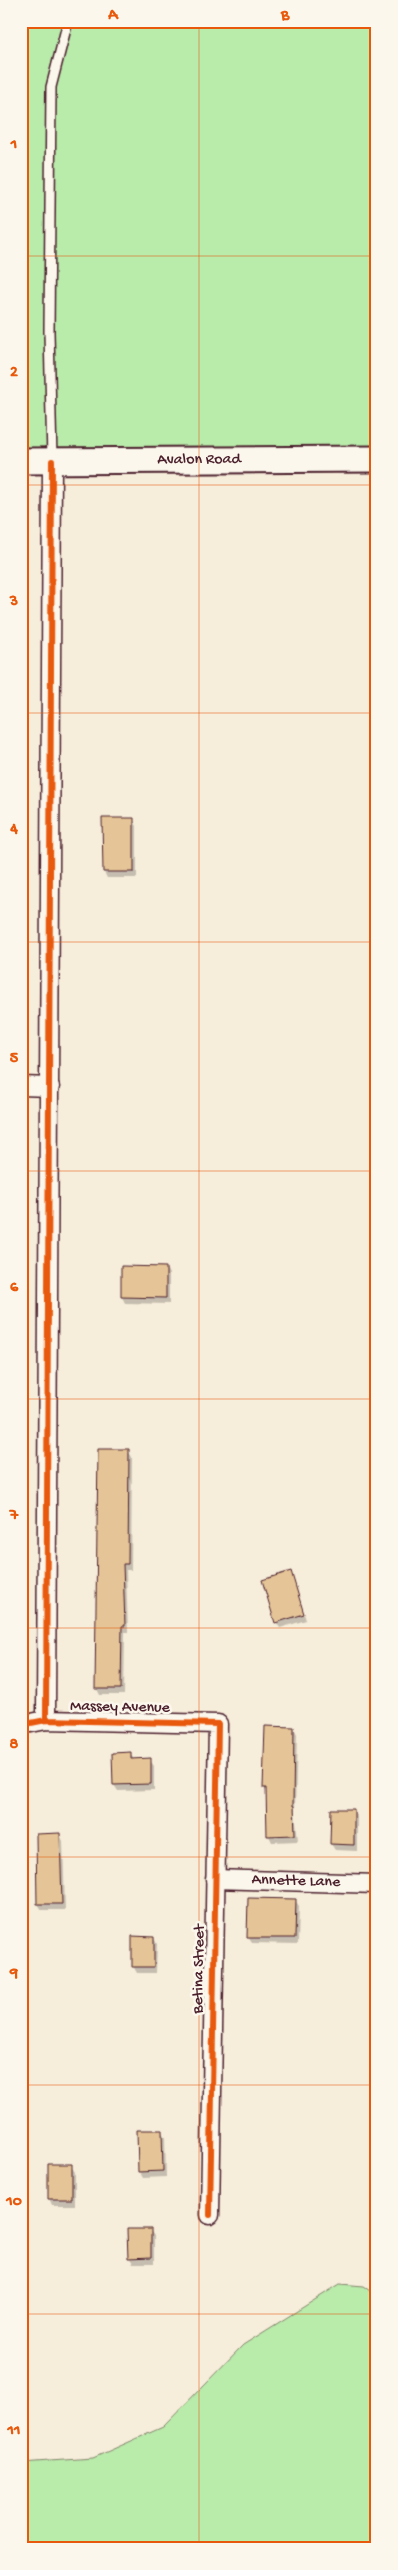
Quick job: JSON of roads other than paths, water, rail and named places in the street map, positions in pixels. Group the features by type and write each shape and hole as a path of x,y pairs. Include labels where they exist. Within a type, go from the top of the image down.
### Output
{"main road":[{"name":"Avalon Road","path":"21,461 377,459"}],"street":[{"path":"46,1720 52,462"},
{"path":"21,1086 50,1087"},
{"name":"Massey Avenue","path":"21,1725 46,1720 218,1724"},
{"name":"Betina Street","path":"210,2215 218,1724"},
{"name":"Annette Lane","path":"215,1879 377,1884"}],"lane":[{"path":"52,462 49,332 52,87 68,21"}]}
